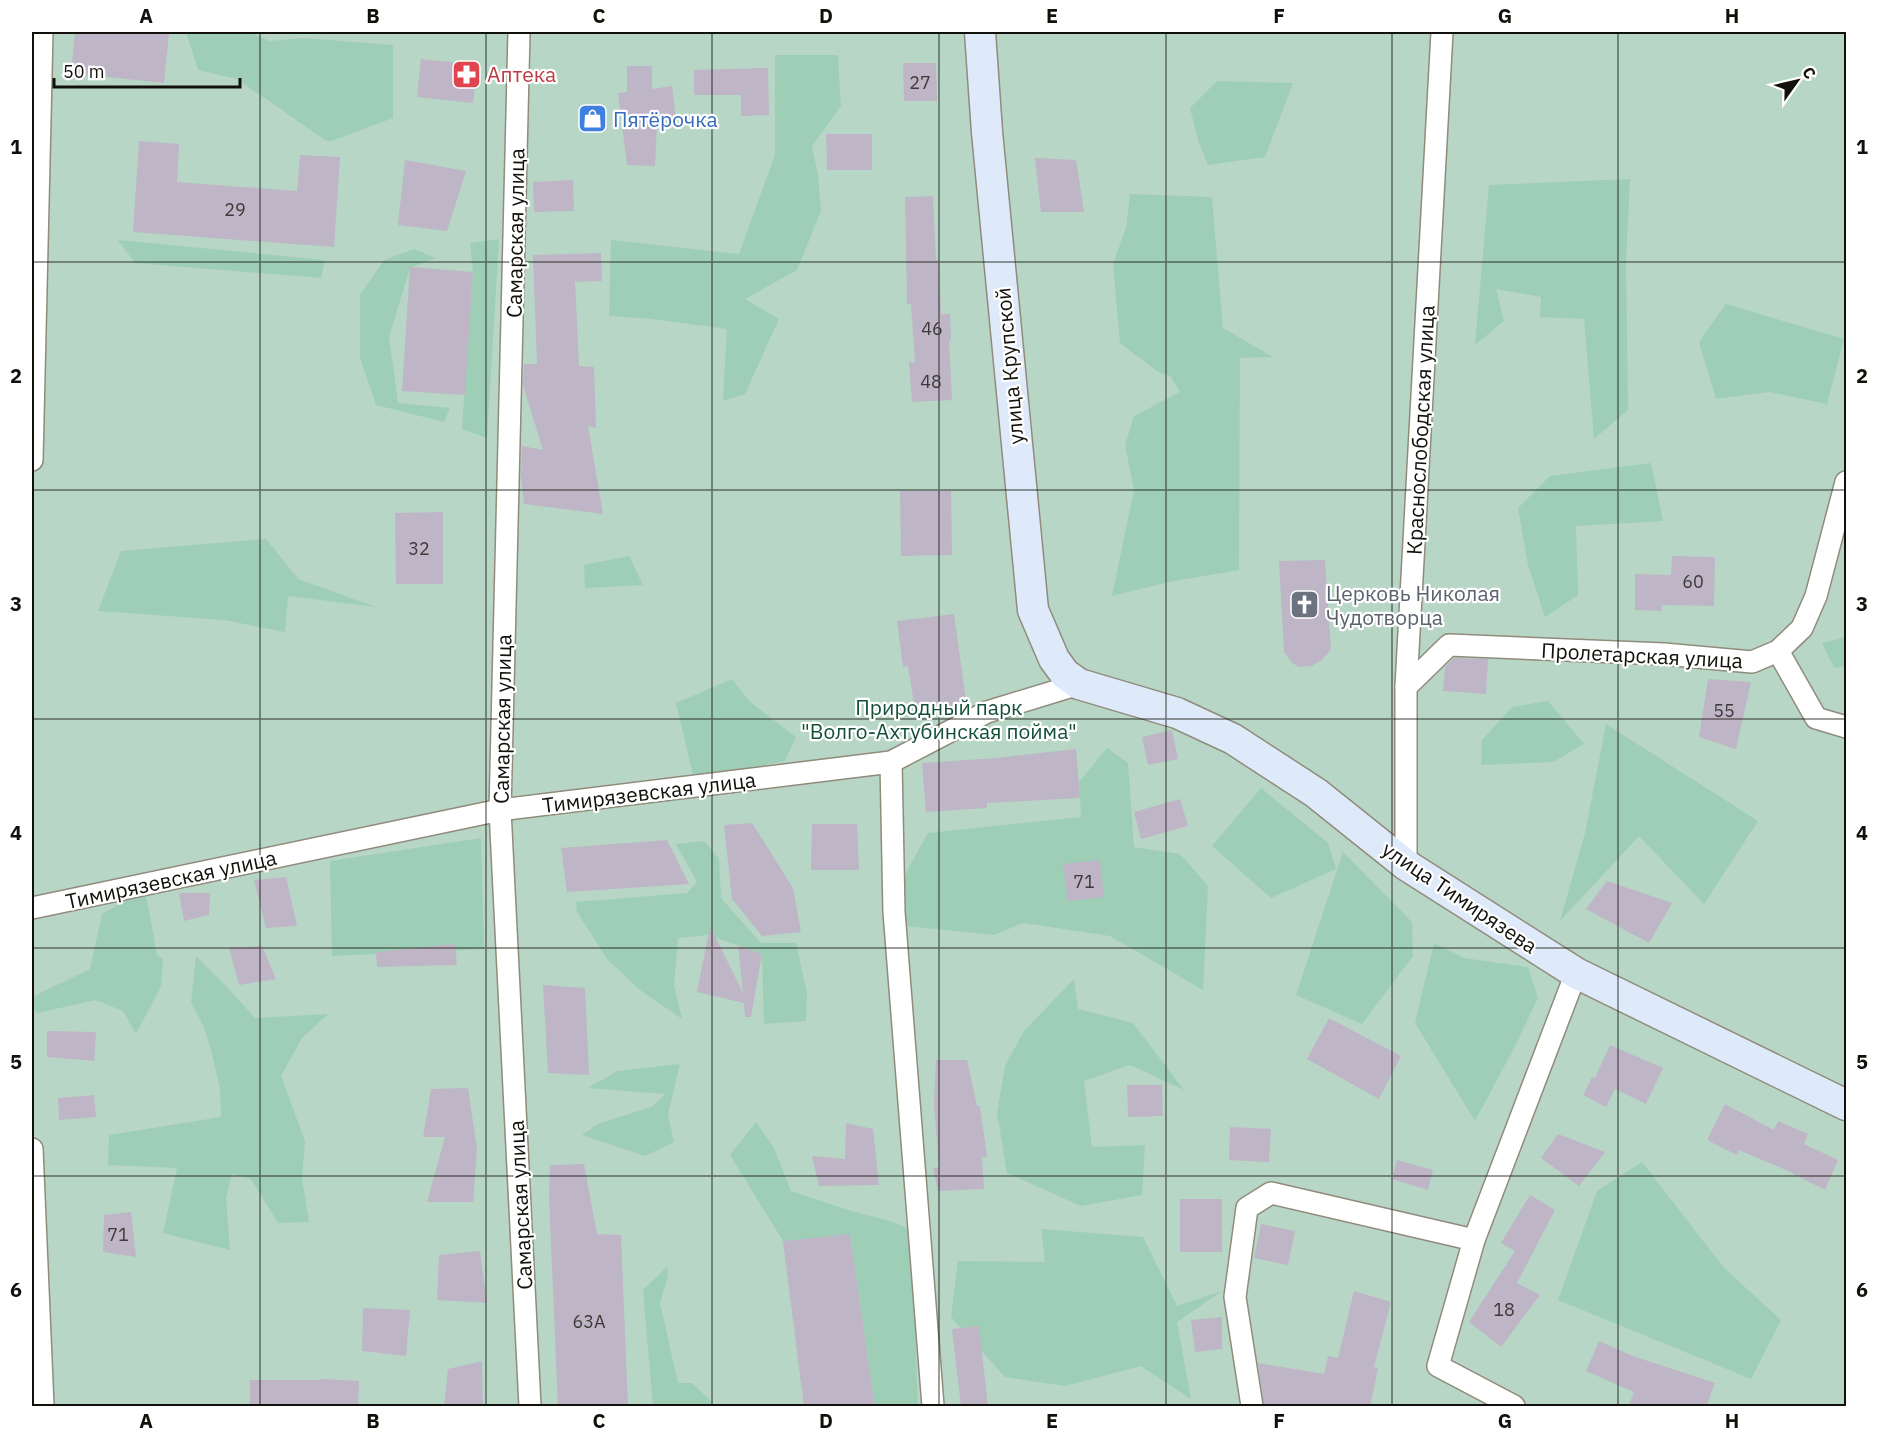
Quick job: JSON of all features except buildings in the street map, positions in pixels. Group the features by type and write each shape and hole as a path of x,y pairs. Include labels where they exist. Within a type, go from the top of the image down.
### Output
{"street":[{"path":"32,460 42,32"},
{"name":"Самарская улица","path":"519,32 500,810 530,1407"},
{"name":"улица Крупской","path":"980,32 988,144 1033,610 1054,659 1065,674 1080,684"},
{"name":"Краснослободская улица","path":"1406,865 1406,687 1442,32"},
{"name":"Пролетарская улица","path":"1406,687 1449,645 1664,654 1752,662 1779,651 1802,628 1816,596 1846,482"},
{"path":"1779,651 1816,718 1846,727"},
{"name":"Тимирязевская улица","path":"32,908 500,810 891,762 987,712 1080,684"},
{"name":"улица Тимирязева","path":"1080,684 1177,713 1233,739 1316,793 1406,865 1576,973 1846,1105"},
{"path":"891,762 894,912 933,1407"},
{"path":"1515,1407 1438,1366 1474,1240 1576,973"},
{"path":"32,1149 43,1407"},
{"path":"1252,1407 1235,1297 1247,1208 1271,1193 1474,1240"}],"green space":[{"name":"Природный парк \"Волго-Ахтубинская пойма\"","path":"32,32 1846,32 1846,1406 32,1406"},
{"path":"186,32 248,32 270,41 303,38 393,45 393,118 328,142 237,79 198,70"},
{"path":"775,55 838,55 841,106 812,146 818,175 821,211 797,270 745,299 779,319 745,394 723,401 727,329 609,316 611,240 739,254 775,155"},
{"path":"1217,81 1293,83 1265,157 1208,165 1198,140 1190,108"},
{"path":"1630,179 1626,261 1628,410 1594,439 1584,319 1540,317 1541,297 1496,289 1504,321 1475,345 1489,185"},
{"path":"1130,194 1212,197 1223,328 1273,357 1240,358 1239,570 1169,582 1112,596 1134,490 1125,445 1134,416 1180,392 1170,376 1158,372 1120,343 1113,264 1126,228"},
{"path":"499,239 487,438 462,429 473,272 470,243"},
{"path":"118,240 325,260 321,278 135,263"},
{"path":"414,249 436,258 410,268 389,337 398,403 450,408 444,422 376,405 360,358 360,295 384,260"},
{"path":"1726,304 1844,339 1827,404 1769,392 1716,399 1699,342"},
{"path":"1651,463 1663,521 1576,526 1578,595 1545,617 1528,565 1518,508 1550,476"},
{"path":"266,539 298,579 376,607 288,596 285,632 224,620 98,611 121,551"},
{"path":"629,556 643,585 585,588 584,565"},
{"path":"1846,637 1846,666 1834,668 1822,643"},
{"path":"732,679 750,702 796,737 785,761 694,779 676,703"},
{"path":"1548,701 1584,744 1553,762 1481,765 1482,740 1512,707"},
{"path":"1606,724 1758,821 1704,904 1639,836 1560,921 1585,833"},
{"path":"1107,748 1128,763 1134,847 1180,854 1208,886 1203,990 1110,936 1023,923 994,935 906,926 901,882 928,833 1081,817 1079,782"},
{"path":"1261,788 1328,843 1336,869 1271,898 1212,846"},
{"path":"481,838 484,949 332,956 330,861"},
{"path":"704,841 719,859 721,898 761,943 796,943 807,993 806,1021 764,1024 762,954 708,935 678,938 674,985 682,1019 640,990 608,960 577,912 576,902 687,893 697,882 676,844"},
{"path":"1343,852 1412,922 1413,956 1362,1024 1296,995"},
{"path":"145,889 157,955 163,959 161,986 136,1034 123,1011 96,1000 37,1013 32,1007 32,997 90,969 102,914"},
{"path":"1434,943 1464,958 1528,967 1538,998 1475,1121 1415,1023"},
{"path":"196,956 255,1018 328,1014 302,1038 281,1076 305,1141 302,1179 309,1222 278,1223 251,1179 232,1174 226,1198 230,1250 163,1233 177,1168 108,1165 109,1135 221,1117 220,1089 212,1053 204,1027 191,1002"},
{"path":"1074,979 1078,1009 1133,1023 1184,1090 1130,1065 1084,1081 1092,1147 1145,1145 1142,1195 1081,1206 1007,1173 997,1113 1005,1066 1024,1031"},
{"path":"680,1064 668,1114 674,1142 645,1156 582,1135 598,1124 653,1106 665,1094 588,1088 617,1071"},
{"path":"756,1122 774,1148 791,1191 890,1221 911,1230 918,1406 875,1406 850,1234 783,1241 730,1155"},
{"path":"1642,1162 1724,1268 1781,1320 1751,1379 1558,1300 1597,1191"},
{"path":"1041,1229 1143,1237 1177,1306 1222,1291 1177,1322 1191,1399 1141,1366 1065,1386 1005,1377 951,1317 958,1261 1045,1262"},
{"path":"667,1267 668,1276 660,1303 678,1383 692,1383 716,1406 653,1406 643,1290"}],"place":[{"name":"Аптека","path":"466,74"},
{"name":"Пятёрочка","path":"592,119"},
{"name":"Церковь Николая Чудотворца","path":"1305,605"}]}
